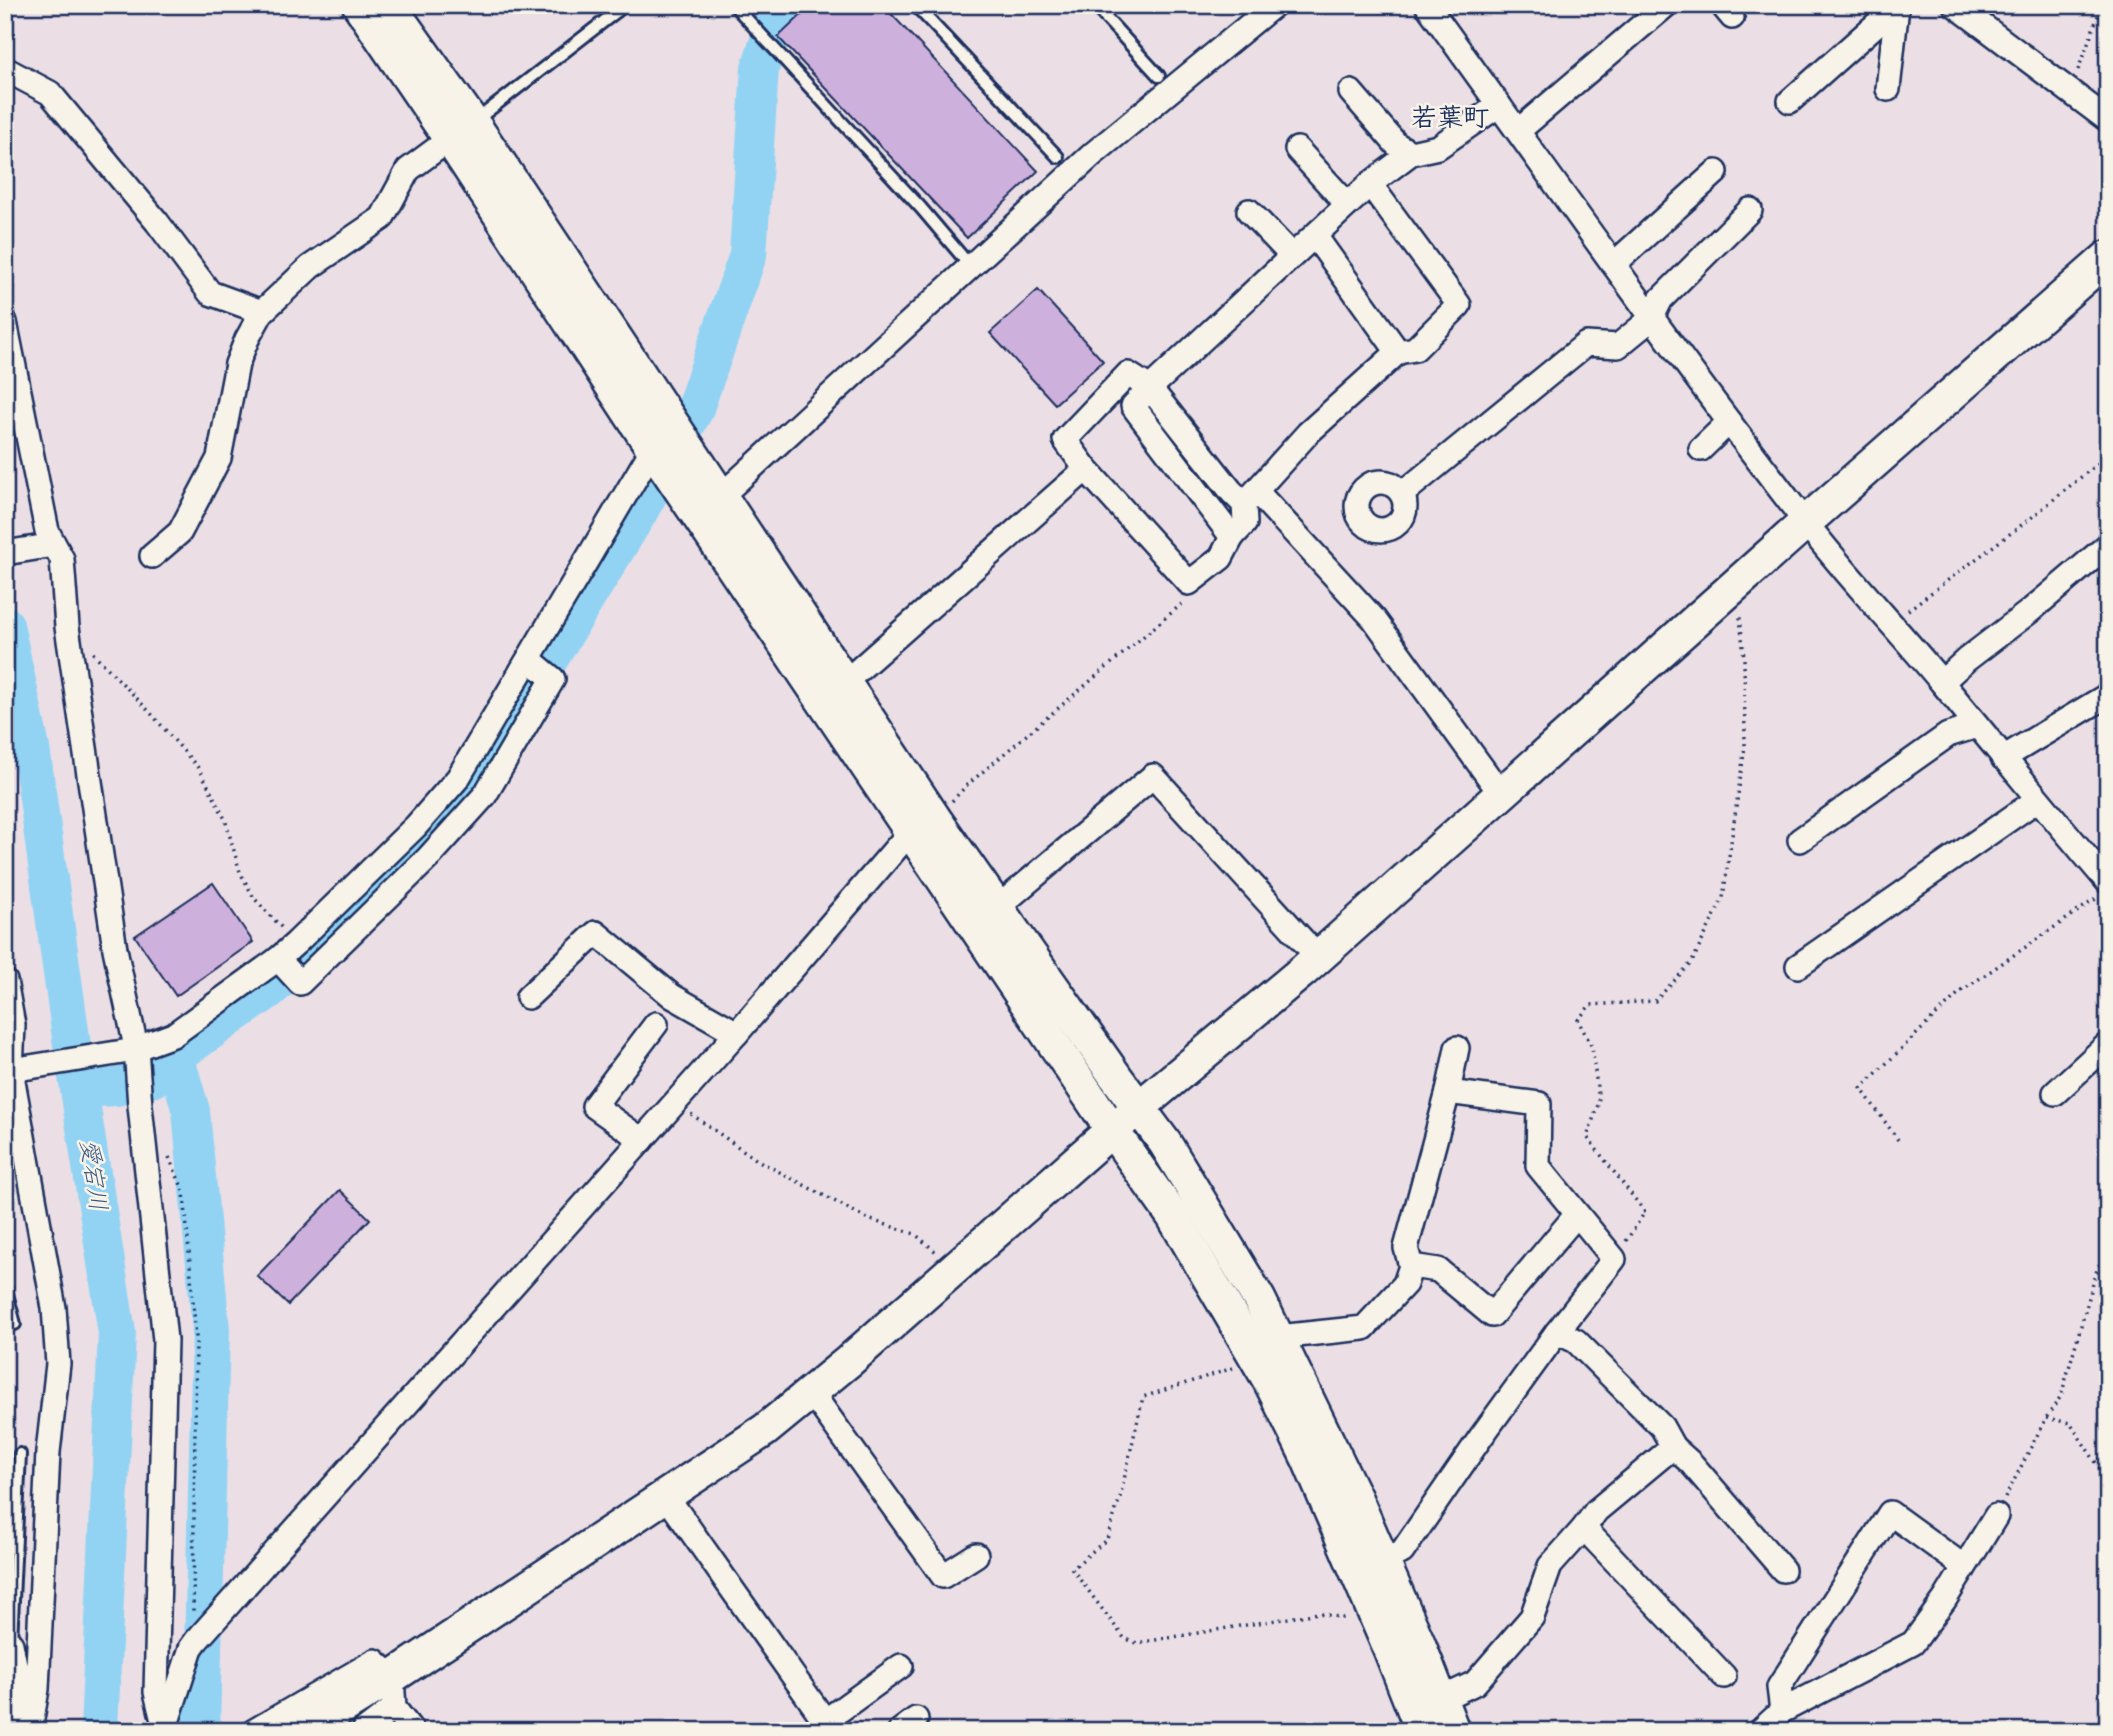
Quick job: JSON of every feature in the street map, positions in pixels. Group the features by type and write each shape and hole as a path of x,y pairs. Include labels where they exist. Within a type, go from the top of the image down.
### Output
{"street":[{"path":"359,5 462,131 671,421 937,822 1138,1109 1166,1143 1259,1298 1356,1499 1453,1731"},
{"path":"389,5 654,452 1172,1215 1258,1361 1308,1459 1422,1731"},
{"path":"721,496 1093,154 1273,5"},
{"path":"1427,5 1651,319 1805,523 1889,624 1942,682 2037,800 2108,882"},
{"path":"1518,131 1666,5"},
{"path":"1955,5 2108,120"},
{"path":"1888,89 1897,6"},
{"path":"1790,101 1897,6"},
{"path":"5,69 50,93 157,222 210,293 262,312"},
{"path":"1351,92 1396,145 1411,153"},
{"path":"1232,537 1133,406 1370,184 1411,153 1437,147 1499,105"},
{"path":"152,556 180,532 219,458 237,364 262,312 310,267 382,218 408,170 462,131"},
{"path":"1297,149 1348,204"},
{"path":"1614,264 1716,172"},
{"path":"1370,184 1459,305 1415,349 1398,352 1308,433 1251,498 1245,523 1232,537 1221,558 1189,583 1086,469 1065,440 1128,374 1150,388 1231,491 1251,498 1374,619 1501,794"},
{"path":"1402,494 1586,344 1618,346 1651,319 1661,299 1750,210"},
{"path":"1249,211 1292,256"},
{"path":"1315,236 1398,352"},
{"path":"305,1731 392,1677 765,1430 1112,1130 1318,957 2108,257"},
{"path":"5,322 47,531 62,559 67,627 140,1104 165,1340 156,1692 165,1730"},
{"path":"8,1070 134,1054 173,1035 279,960 343,900 417,826 458,778 671,421"},
{"path":"1701,449 1729,422"},
{"path":"845,682 1086,469"},
{"path":"5,553 54,545"},
{"path":"1942,682 2108,545"},
{"path":"279,960 300,983 439,845 485,795 553,679 530,660"},
{"path":"2003,758 2108,695"},
{"path":"1800,840 1948,735 1977,726"},
{"path":"481,741 507,755"},
{"path":"998,908 1153,776 1318,957"},
{"path":"1798,966 2037,800"},
{"path":"417,826 439,845"},
{"path":"165,1730 191,1648 196,1641 737,1033 911,831"},
{"path":"343,900 365,919"},
{"path":"528,997 596,933 672,996 737,1033"},
{"path":"5,981 12,1025 8,1070 54,1308 58,1363 48,1452 37,1689 29,1731"},
{"path":"642,1140 594,1106 656,1024"},
{"path":"2055,1093 2108,1044"},
{"path":"1278,1337 1364,1328 1405,1284 1411,1266 1406,1248 1448,1092 1457,1048"},
{"path":"1382,1559 1402,1552 1480,1437 1614,1259 1538,1166 1539,1104 1448,1092"},
{"path":"1411,1266 1438,1270 1492,1315 1577,1214"},
{"path":"1557,1332 1576,1341 1662,1427 1673,1447 1691,1463 1783,1570"},
{"path":"811,1392 943,1576 976,1555"},
{"path":"1441,1699 1475,1682 1532,1617 1550,1566 1596,1511 1673,1447"},
{"path":"667,1497 828,1726 901,1666"},
{"path":"1782,1711 1779,1687 1890,1513 1956,1561"},
{"path":"1760,1731 1782,1711 1913,1643 1945,1599 1996,1516"},
{"path":"1584,1528 1724,1676"},
{"path":"8,1640 29,1731"},
{"path":"254,1731 376,1661 392,1677 394,1708 412,1731"},
{"path":"364,1731 394,1708"}],"lane":[{"path":"604,5 612,15"},
{"path":"462,131 625,5"},
{"path":"734,5 921,208 971,267"},
{"path":"915,5 1058,157"},
{"path":"1094,5 1159,76"},
{"path":"5,1286 15,1324"},
{"path":"8,1640 10,1535 20,1454"}],"path":[{"path":"2070,92 2102,5"},
{"path":"1889,624 2031,518 2108,455"},
{"path":"1614,1259 1645,1212 1587,1137 1600,1102 1592,1047 1577,1020 1590,1005 1655,1001 1692,962 1723,898 1745,746 1744,658 1737,583"},
{"path":"946,807 967,785 1190,598"},
{"path":"67,627 148,710 200,770 225,819 240,872 254,898 296,943"},
{"path":"1898,1140 1861,1088 1960,992 2108,891"},
{"path":"675,1103 757,1160 868,1219 915,1234 940,1256"},
{"path":"1996,1516 2046,1418 2061,1396 2098,1266 2108,1258"},
{"path":"1258,1361 1143,1397 1120,1497 1107,1539 1072,1569 1124,1638 1138,1643 1319,1614 1342,1618 1373,1609"},
{"path":"2046,1418 2070,1423 2108,1481"}],"building":[{"path":"812,5 883,5 1038,171 967,238 778,37"},
{"path":"1038,290 1103,361 1055,404 990,333"},
{"path":"213,883 253,942 176,996 135,936"},
{"path":"340,1190 370,1219 288,1305 257,1276"}],"waterway":[{"path":"79,1089 116,1087 154,1078 175,1056 269,990 400,869 472,786 640,510 694,411 748,255 760,68 775,22 792,5"},
{"name":"愛宕川","path":"5,625 31,748 71,1038 117,1333 99,1731"},
{"path":"175,1056 191,1111 211,1330 201,1731"}],"district":[{"name":"若葉町","path":"1450,117"}]}
